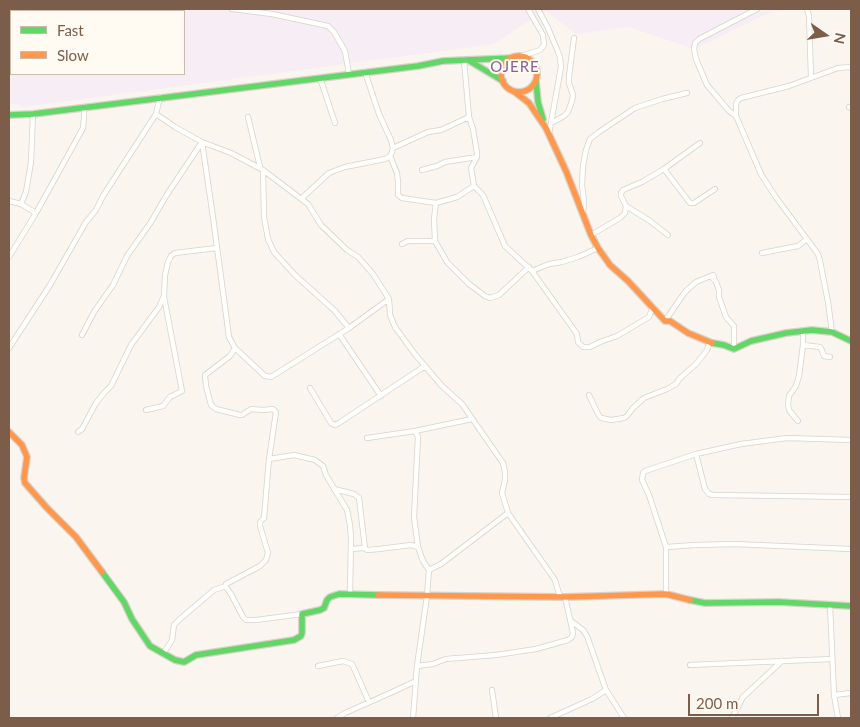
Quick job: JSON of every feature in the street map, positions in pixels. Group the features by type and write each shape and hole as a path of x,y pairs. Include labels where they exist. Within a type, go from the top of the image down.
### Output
{"street":[{"path":"232,9 272,14 328,26 334,32 345,51 349,74"},
{"path":"503,81 502,70 508,61 540,50 544,44 543,35 528,9"},
{"path":"538,9 560,57 561,67 549,135"},
{"path":"736,116 729,111 707,85 696,59 695,43 699,39 757,9"},
{"path":"807,9 809,16 811,77"},
{"path":"551,123 564,116 571,106 573,95 569,83 574,38"},
{"path":"9,115 33,114 418,66 443,61 516,57 529,59 537,73 536,89 538,102 546,128 598,248 610,264 665,321 670,321 688,333 710,342 724,344 734,349"},
{"path":"466,60 503,81 510,89 529,103 546,128"},
{"path":"466,60 469,117 476,143 477,157 471,168 474,186 483,195 505,246 530,269 577,334 578,342 583,347 590,347 617,336 649,317 653,308"},
{"path":"832,332 818,254 761,174 736,116 736,104 738,100 754,94 789,86 838,68 851,67"},
{"path":"302,198 329,173 345,167 385,159 390,156 393,148 391,140 379,114 365,72"},
{"path":"320,78 335,124"},
{"path":"515,92 531,88 537,79"},
{"path":"558,88 569,83"},
{"path":"583,214 583,166 590,140 635,108 688,93"},
{"path":"9,348 50,286 86,222 96,210 156,114 160,97"},
{"path":"9,257 36,213 83,128 84,107"},
{"path":"21,204 26,192 31,162 33,114"},
{"path":"156,114 202,142 231,153 261,169 308,204 321,225 373,274 388,299 390,315 395,327 441,385 462,404 504,463 505,472 502,493 508,513 555,580 571,622 572,637 568,640 536,649 496,655 446,659 433,664 417,666"},
{"path":"248,117 261,169 264,217 268,239 274,252 295,275 335,311 349,328"},
{"path":"393,148 428,132 441,130 469,117"},
{"path":"202,142 229,337 234,348 264,376 271,377 349,328 388,299"},
{"path":"82,334 94,312 113,285 127,256 202,142"},
{"path":"668,235 626,206 621,193 623,190 642,182 664,169 700,143"},
{"path":"390,156 397,173 399,196 436,202 457,197 474,186"},
{"path":"422,170 445,162 477,157"},
{"path":"664,169 690,203 694,203 714,189"},
{"path":"9,201 21,204 36,213"},
{"path":"436,202 434,219 435,241 448,262 458,273 469,284 490,298 495,298 504,292 530,269 562,262 598,248"},
{"path":"591,235 620,218 625,213 626,206"},
{"path":"762,253 798,246 807,239"},
{"path":"402,244 414,240 435,241"},
{"path":"146,410 163,406 170,397 182,391 164,296 165,275 170,256 175,253 217,248"},
{"path":"665,321 685,292 696,282 713,275 712,277 719,290 719,297 726,317 734,326 734,349"},
{"path":"78,432 82,429 96,403 111,386 131,345 159,307 164,296"},
{"path":"734,349 751,341 786,333 812,330 832,332 851,341"},
{"path":"798,421 788,405 789,396 796,386 799,376 803,332"},
{"path":"339,334 381,396"},
{"path":"589,395 601,418 611,420 624,418 644,398 676,384 696,364 710,342"},
{"path":"803,345 820,347 824,356 830,358"},
{"path":"163,654 172,640 174,625 180,618 214,590 225,587 226,584 260,566 266,560 268,554 260,522 264,518 268,459 276,412 273,409 251,409 240,415 216,409 212,405 206,386 205,375 230,356 234,348"},
{"path":"310,388 331,422 335,425 425,366"},
{"path":"367,438 416,431 472,419"},
{"path":"412,718 429,570 423,562 418,547 414,517 418,436 416,431"},
{"path":"9,432 22,445 27,457 25,483 46,508 76,537 124,602 150,646 175,660 184,662 196,655 294,640 302,633 302,614"},
{"path":"666,594 666,547 649,495 642,480 645,471 696,454 740,444 787,438 851,440"},
{"path":"696,454 708,494 851,497"},
{"path":"268,459 294,455 315,460 323,466 326,475 347,510 351,549 350,594"},
{"path":"334,489 354,494 359,498 365,548"},
{"path":"429,570 441,564 508,513"},
{"path":"666,547 734,544 851,549"},
{"path":"351,549 365,548 367,550 411,545 418,547"},
{"path":"225,587 246,620 302,614 320,610 324,608 330,597 339,594 562,597 666,594 705,603 780,602 851,606"},
{"path":"830,605 834,695 838,718"},
{"path":"571,622 583,630 587,636 606,690 624,718"},
{"path":"690,665 832,659"},
{"path":"732,718 743,698 782,660"},
{"path":"318,666 343,661 352,664 369,702"},
{"path":"337,718 345,712 416,680"},
{"path":"492,690 496,718"},
{"path":"550,718 592,699 606,690"},
{"path":"834,695 851,693"}],"shaded area":[{"path":"9,9 777,9 694,49 629,27 576,34 546,11 541,14 540,19 533,18 494,44 24,107 9,103"}],"traffic: fast":[{"path":"9,115 33,114 418,66 443,61 513,58"},
{"path":"468,60 503,81"},
{"path":"536,82 538,102 543,119"},
{"path":"712,343 734,349 751,341 786,333 812,330 832,332 851,341"},
{"path":"102,572 124,602 132,619 150,646 175,660 184,662 196,655 294,640 301,636 302,633 302,614 324,608 330,597 339,594 378,595"},
{"path":"690,600 705,603 779,602 851,606"}],"traffic: slow":[{"path":"519,56 531,62 537,74 531,86 519,92 507,86 501,74 507,62 519,56"},
{"path":"515,92 529,103 546,128 566,171 591,235 610,265 628,281 665,321 670,321 688,333 712,343"},
{"path":"9,432 22,445 27,457 25,483 76,537 102,572"},
{"path":"378,595 565,597 666,594 690,600"}],"district":[{"name":"OJERE","path":"515,67"}]}
